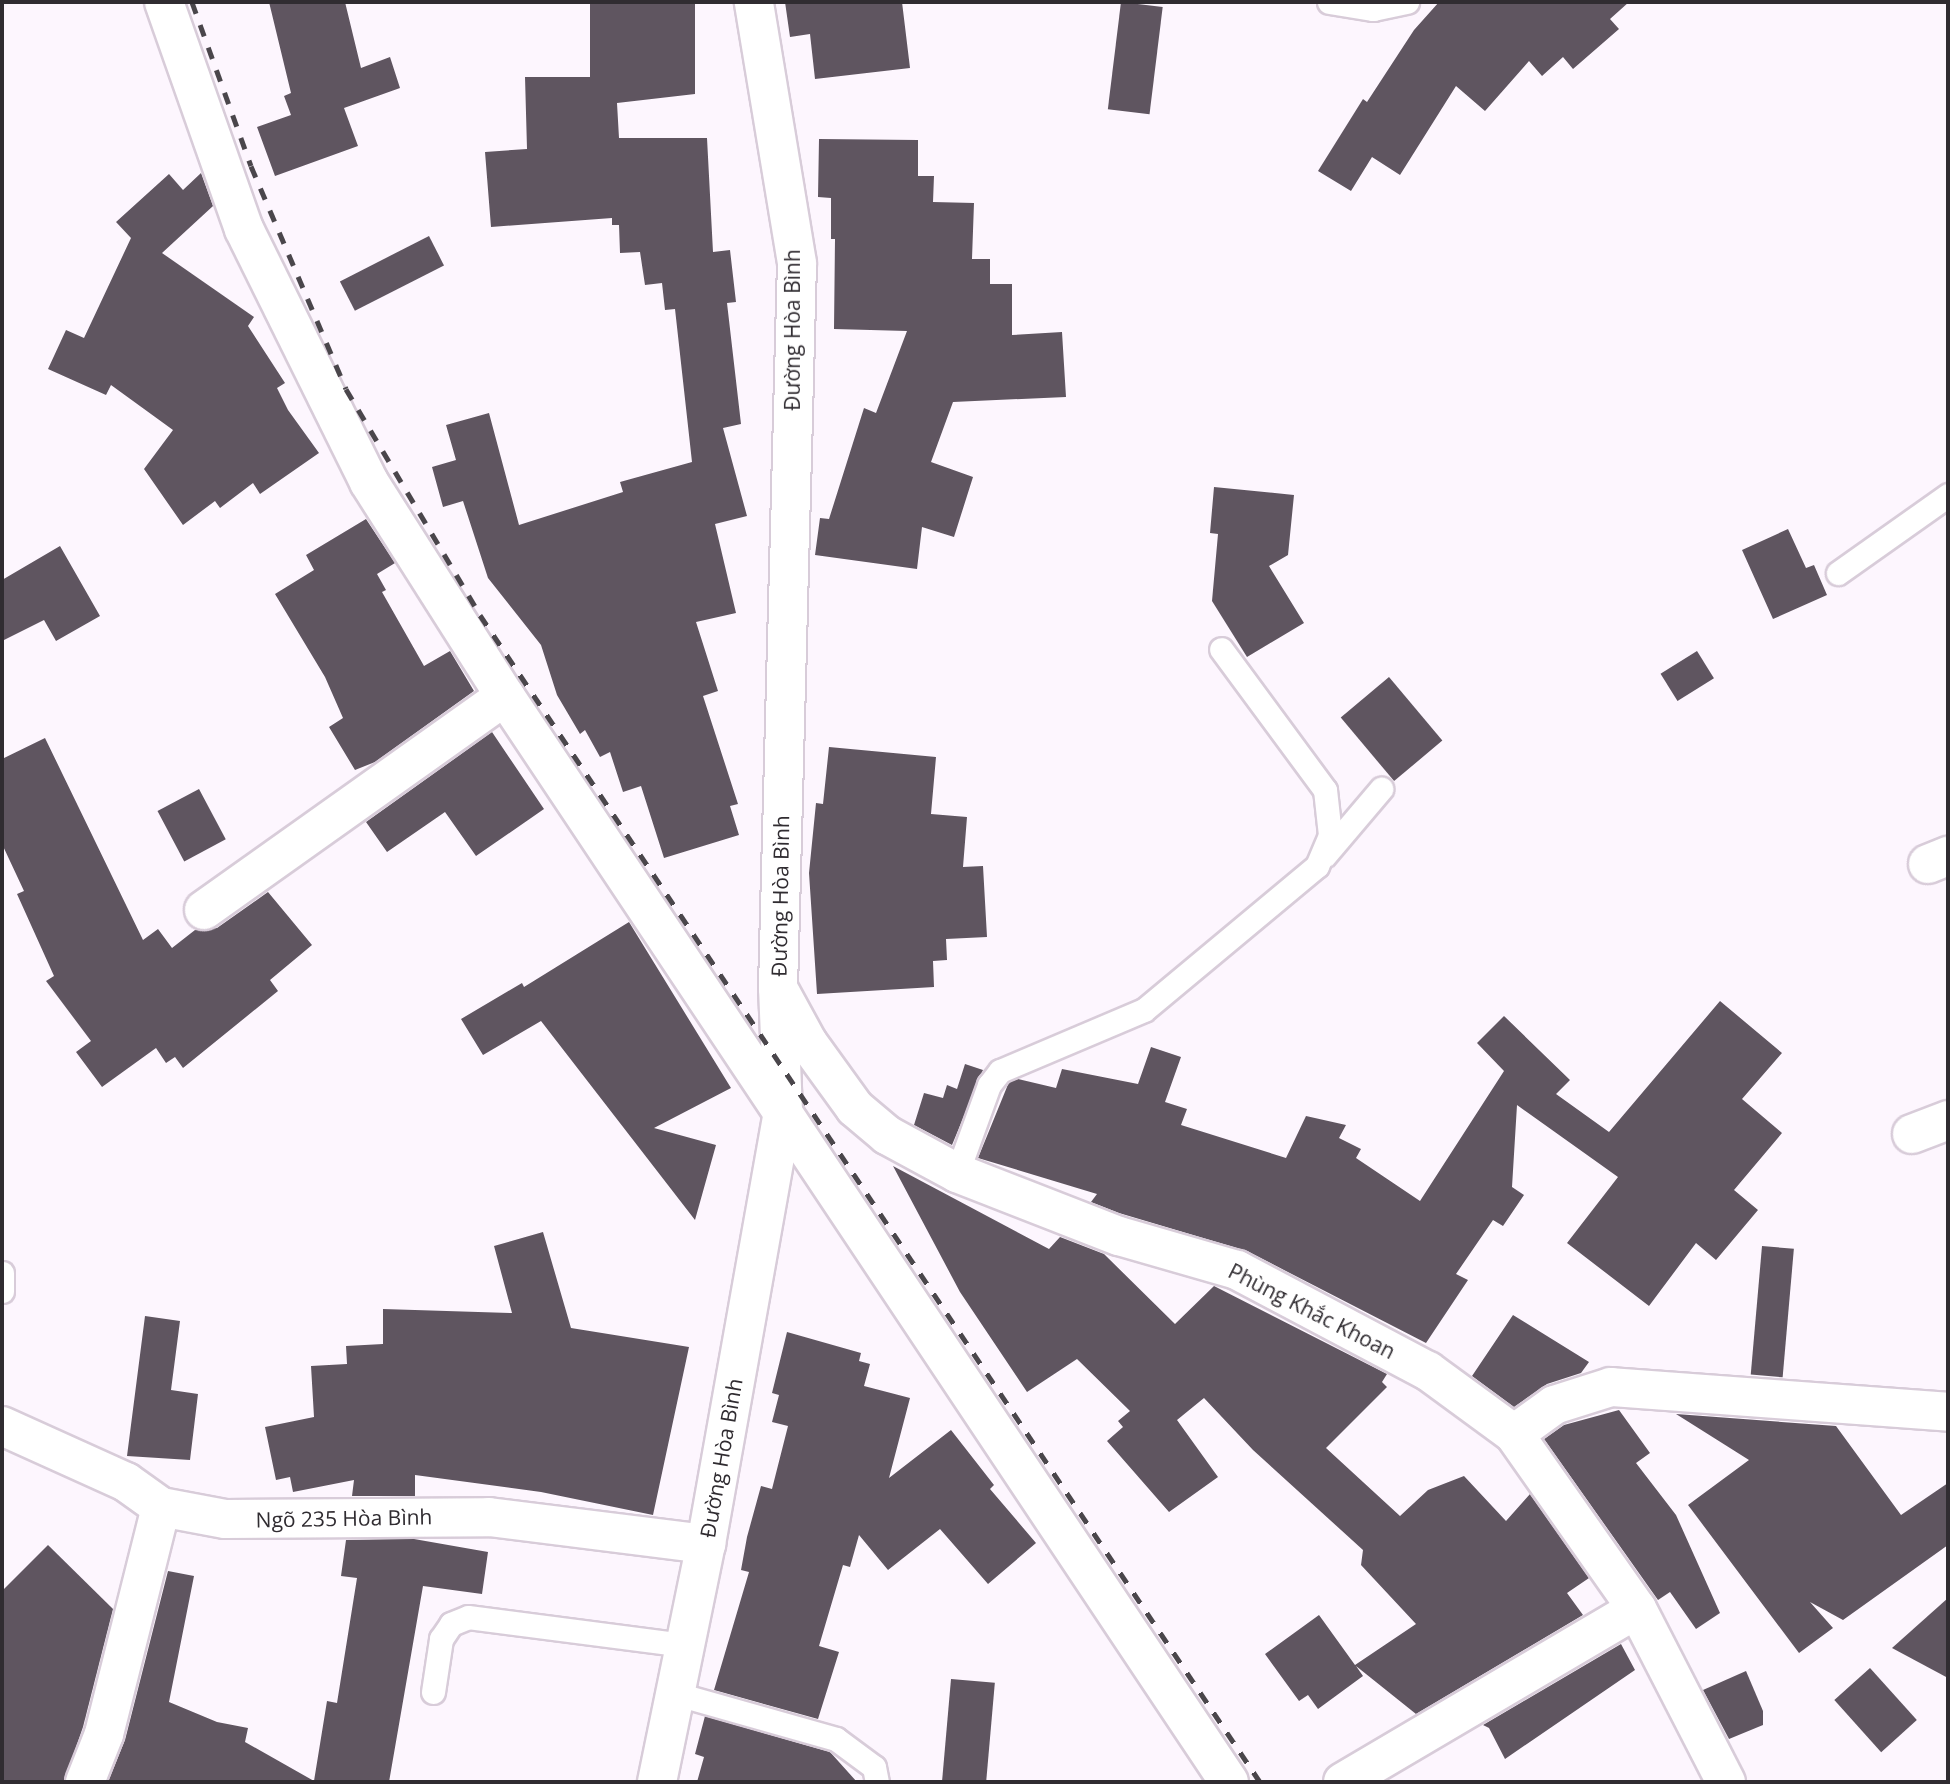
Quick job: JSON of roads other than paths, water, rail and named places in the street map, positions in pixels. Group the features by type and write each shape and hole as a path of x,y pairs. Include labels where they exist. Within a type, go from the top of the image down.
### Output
{"street":[{"path":"164,2 244,229 369,482 505,696 1230,1782"},
{"name":"Đường Hòa Bình","path":"657,1782 706,1544 783,1112 778,988 797,264 754,2"},
{"path":"204,910 505,696"},
{"name":"Phùng Khắc Khoan","path":"778,988 808,1043 855,1108 887,1135 957,1172 1119,1236 1237,1270 1428,1371 1514,1434 1637,1609 1726,1782"},
{"path":"1912,1134 1948,1120"},
{"path":"1514,1434 1554,1405 1611,1387 1948,1412"},
{"name":"Ngõ 235 Hòa Bình","path":"2,1426 126,1482 161,1507 225,1519 489,1517 706,1544"},
{"path":"85,1782 104,1734 161,1507"},
{"path":"1343,1782 1637,1609"}],"lane":[{"path":"1329,2 1373,9 1407,2"},
{"path":"1838,573 1948,495"},
{"path":"1221,649 1325,790 1330,835 1317,866"},
{"path":"957,1172 989,1085 1000,1071 1144,1010 1317,866 1381,789"},
{"path":"2,1273 2,1292"},
{"path":"433,1692 441,1639 451,1624 468,1616 685,1645"},
{"path":"677,1694 836,1739 874,1766 877,1782"}],"railway":[{"path":"192,2 251,166 346,389 480,615 1260,1782"}]}
